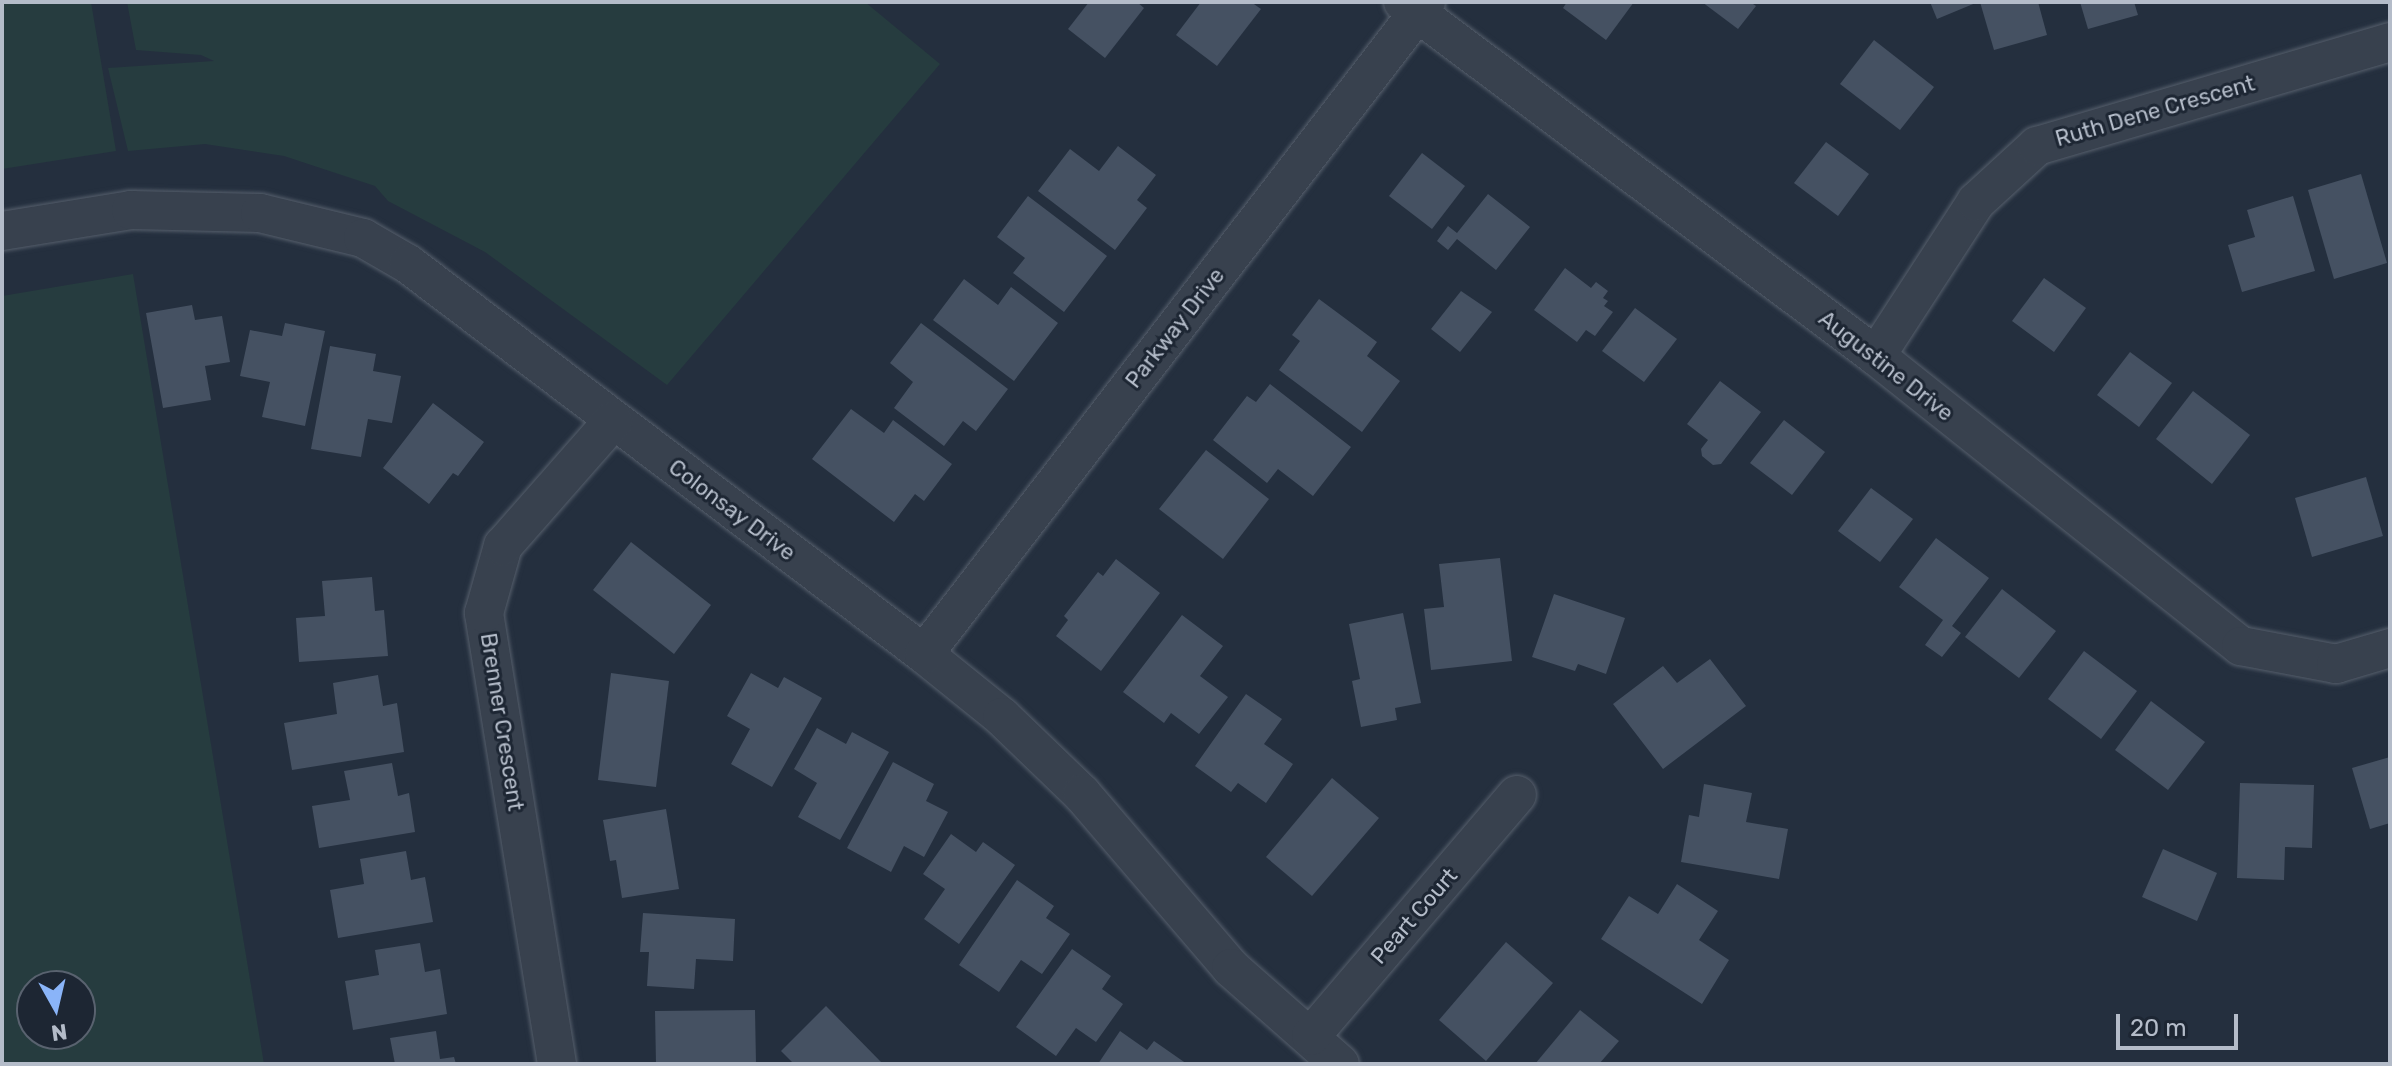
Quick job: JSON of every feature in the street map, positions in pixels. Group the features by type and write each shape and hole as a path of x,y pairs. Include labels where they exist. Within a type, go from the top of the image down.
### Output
{"street":[{"name":"Augustine Drive","path":"1416,6 1876,356 2241,646 2336,664 2390,648"},
{"name":"Parkway Drive","path":"924,654 1416,6"},
{"name":"Ruth Dene Crescent","path":"1876,356 1976,202 2037,146 2390,42"},
{"name":"Colonsay Drive","path":"2,231 131,210 260,213 363,238 408,264 924,654 1002,717 1082,794 1231,968 1340,1064"},
{"name":"Brenner Crescent","path":"557,1064 484,613 503,546 613,421"},
{"name":"Peart Court","path":"1311,1036 1517,795"}],"green space":[{"path":"2,2 91,2 116,151 2,169"},
{"path":"127,2 865,2 940,64 667,385 485,252 388,201 375,186 284,156 205,144 128,151 108,68 214,61 201,55 136,50"},
{"path":"133,274 264,1064 2,1064 2,296"}],"building":[{"path":"1089,2 1137,2 1144,8 1105,58 1068,29"},
{"path":"1201,2 1251,2 1261,9 1217,66 1176,35"},
{"path":"1567,2 1634,2 1606,40 1563,8"},
{"path":"1702,2 1750,2 1756,6 1738,29"},
{"path":"1930,2 1978,2 1937,19"},
{"path":"1980,2 2038,2 2047,35 1994,50"},
{"path":"2080,2 2134,2 2138,15 2088,29"},
{"path":"1874,40 1934,87 1900,130 1840,84"},
{"path":"1826,142 1869,174 1838,216 1794,183"},
{"path":"1118,146 1156,175 1137,200 1147,208 1115,250 1038,191 1070,149 1099,171"},
{"path":"1422,153 1465,186 1432,229 1389,196"},
{"path":"2361,174 2387,263 2334,279 2308,190"},
{"path":"1488,194 1530,227 1496,270 1457,239 1448,250 1437,241 1448,226 1457,233"},
{"path":"1028,196 1107,256 1064,312 1013,273 1025,258 997,237"},
{"path":"2293,196 2315,271 2242,292 2228,245 2255,237 2247,210"},
{"path":"1565,268 1591,288 1596,282 1608,291 1603,298 1608,301 1604,306 1613,312 1595,336 1586,330 1577,342 1534,310"},
{"path":"2044,278 2086,308 2054,352 2012,321"},
{"path":"964,279 998,305 1011,287 1058,323 1014,381 933,320"},
{"path":"1461,291 1492,312 1460,352 1431,329"},
{"path":"1319,299 1377,342 1367,356 1400,381 1362,432 1279,370 1300,341 1292,335"},
{"path":"192,305 195,320 222,316 230,362 205,366 211,400 163,408 146,313"},
{"path":"1635,308 1677,339 1644,382 1602,351"},
{"path":"285,323 325,331 305,426 262,417 270,382 240,376 250,330 282,336"},
{"path":"921,323 1008,389 976,431 963,421 944,446 894,408 913,382 890,363"},
{"path":"330,346 376,354 373,371 401,376 392,423 368,419 361,457 311,449"},
{"path":"2130,352 2172,383 2139,427 2097,395"},
{"path":"1720,381 1761,412 1721,464 1713,465 1702,456 1701,449 1708,440 1687,424"},
{"path":"1270,384 1351,447 1313,496 1278,469 1267,483 1213,440 1247,396 1256,402"},
{"path":"2193,391 2250,435 2212,484 2156,439"},
{"path":"433,403 484,442 458,476 453,473 429,504 383,468"},
{"path":"851,409 884,433 893,420 952,464 924,501 915,494 894,522 812,459"},
{"path":"1784,420 1825,452 1792,495 1750,463"},
{"path":"1206,450 1269,499 1223,559 1159,509"},
{"path":"2366,477 2383,536 2312,557 2295,498"},
{"path":"1871,488 1913,519 1880,562 1838,531"},
{"path":"1936,538 1989,578 1952,626 1961,633 1942,657 1925,645 1943,620 1899,587"},
{"path":"631,542 711,605 674,654 593,590"},
{"path":"1500,558 1512,661 1431,670 1424,609 1444,607 1439,564"},
{"path":"1116,559 1160,593 1101,671 1056,636 1068,620 1064,616 1098,572 1103,576"},
{"path":"372,577 375,611 384,610 388,656 299,662 296,618 325,616 322,581"},
{"path":"2002,589 2056,631 2019,678 1965,637"},
{"path":"1554,594 1625,618 1606,674 1578,664 1575,671 1532,657"},
{"path":"1403,613 1421,703 1395,708 1397,720 1361,727 1352,681 1360,679 1349,624"},
{"path":"1182,615 1223,646 1200,676 1228,697 1199,734 1171,713 1164,723 1123,692"},
{"path":"2084,651 2137,691 2101,739 2048,699"},
{"path":"1710,659 1746,706 1663,769 1613,704 1663,666 1677,683"},
{"path":"611,673 669,681 656,787 598,780"},
{"path":"751,673 778,688 784,677 822,698 772,787 731,764 750,729 727,716"},
{"path":"378,675 383,706 397,703 404,752 292,770 284,723 337,714 333,683"},
{"path":"1246,694 1282,719 1264,744 1293,764 1266,803 1238,783 1231,792 1195,766"},
{"path":"2151,701 2205,742 2168,790 2115,750"},
{"path":"817,728 846,744 852,732 889,752 840,840 798,817 817,783 794,769"},
{"path":"2390,757 2390,823 2370,829 2352,768"},
{"path":"893,762 934,784 926,801 948,812 924,857 904,846 891,872 847,848"},
{"path":"392,763 398,796 409,793 415,832 319,848 312,806 350,800 344,771"},
{"path":"1332,778 1379,818 1312,896 1266,857"},
{"path":"2240,783 2314,785 2312,848 2285,847 2284,880 2237,878"},
{"path":"1704,784 1752,793 1746,822 1788,829 1779,879 1681,862 1689,815 1699,817"},
{"path":"666,809 679,889 622,898 616,860 610,861 603,820"},
{"path":"951,834 976,852 983,842 1015,865 959,944 924,919 945,889 923,874"},
{"path":"2163,849 2217,873 2197,921 2142,897"},
{"path":"406,851 411,880 425,877 433,922 338,938 330,890 364,884 360,859"},
{"path":"1017,880 1054,906 1046,918 1070,934 1042,974 1021,960 999,992 959,965"},
{"path":"1677,884 1718,911 1699,940 1729,960 1702,1004 1601,939 1629,896 1658,914"},
{"path":"643,913 735,919 733,961 696,959 694,989 647,986 649,952 640,952"},
{"path":"1506,942 1553,983 1486,1061 1439,1020"},
{"path":"420,943 425,972 440,969 447,1014 353,1030 345,981 379,975 375,950"},
{"path":"1072,949 1111,976 1102,989 1123,1004 1096,1042 1076,1028 1056,1056 1016,1027"},
{"path":"826,1006 883,1064 794,1064 781,1051"},
{"path":"755,1010 756,1064 656,1064 655,1011"},
{"path":"1580,1010 1619,1041 1599,1064 1535,1064"},
{"path":"436,1031 440,1059 454,1057 456,1064 395,1064 390,1038"},
{"path":"1120,1031 1147,1050 1154,1041 1187,1064 1098,1064"}]}
